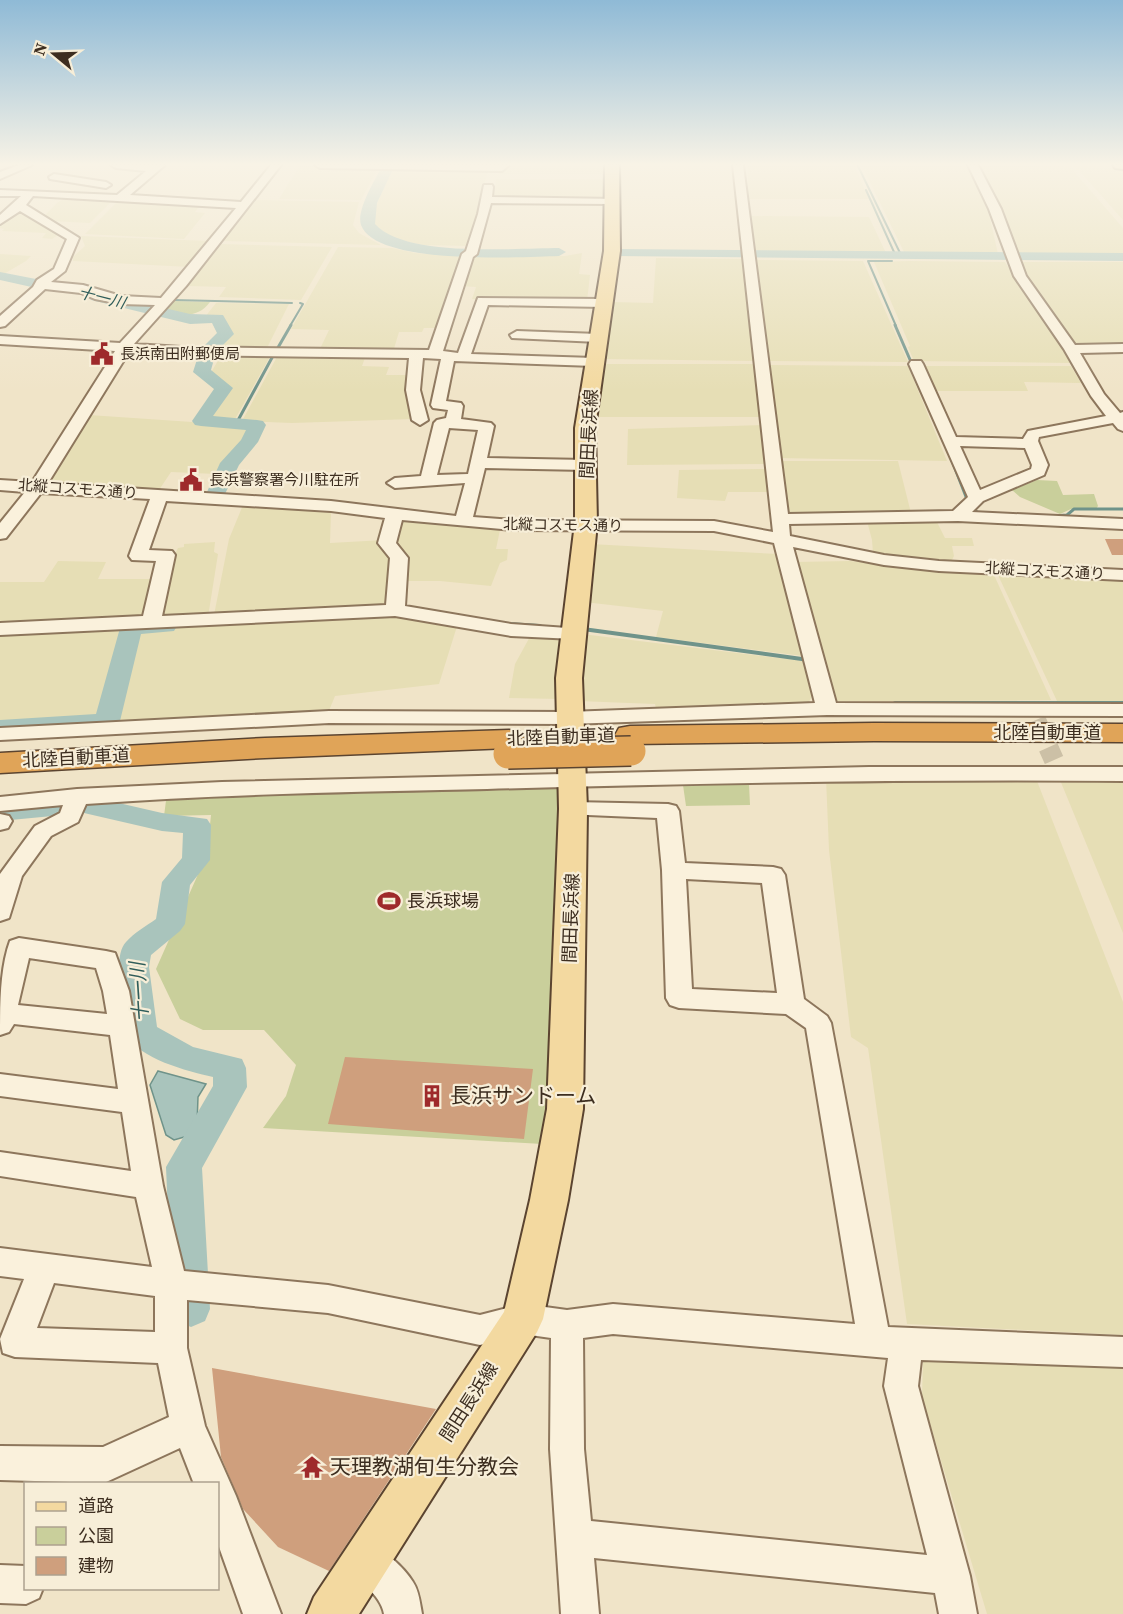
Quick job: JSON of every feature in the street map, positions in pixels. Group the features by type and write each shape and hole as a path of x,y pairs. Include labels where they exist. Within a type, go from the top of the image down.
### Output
{"highway":[{"name":"北陸自動車道","path":"0,763 265,748 508,747 873,732 1123,733"},
{"name":"北陸自動車道","path":"630,743 878,748 1123,749"},
{"name":"北陸自動車道","path":"0,779 275,764 508,747"}],"main road":[{"name":"間田長浜線","path":"349,1585 523,1318 566,1108 573,810 568,678 586,525 585,428 612,257 612,240"}],"street":[{"path":"0,323 59,271 72,240"},
{"path":"0,534 38,486 124,349 166,302 215,240"},
{"path":"453,423 456,406 438,405 475,240"},
{"path":"748,240 782,540 827,709"},
{"path":"1005,240 1020,276 1071,349 1098,396 1121,420"},
{"path":"41,285 83,289 100,296 121,300 166,302"},
{"path":"449,357 483,301 596,350"},
{"path":"522,318 604,303"},
{"path":"509,359 522,318"},
{"path":"0,340 124,349 416,354 509,359 596,350"},
{"path":"1071,349 1123,348"},
{"path":"416,354 413,390 420,420"},
{"path":"916,364 972,493 977,497"},
{"path":"958,516 977,497 1038,472 1040,465 1030,444 1031,436 1041,431 1121,420"},
{"path":"428,481 442,423 486,426 463,522"},
{"path":"951,441 1030,444"},
{"path":"395,483 428,481 476,471 586,465"},
{"name":"北縦コスモス通り","path":"0,485 331,506 463,522 714,526 858,556 913,564 1123,575"},
{"path":"151,622 166,555 138,556 160,495"},
{"path":"394,514 387,543 399,558 395,610"},
{"path":"780,519 958,516 1123,524"},
{"path":"0,629 395,610 512,630 574,633"},
{"path":"0,734 329,717 568,718 827,709 1033,715 1123,710"},
{"path":"0,816 75,802 572,779 1058,767 1123,774"},
{"path":"0,912 11,875 43,831 70,817 75,802"},
{"path":"573,810 668,811 674,870 680,998 792,1004 818,1023 890,1342 951,1576 958,1614"},
{"path":"674,870 773,875 792,1004"},
{"path":"120,1026 2,1019 10,945 106,960 116,991 148,1186 171,1283 171,1348 188,1426 211,1482"},
{"path":"0,1085 135,1102"},
{"path":"0,1164 148,1186"},
{"path":"0,1262 204,1288 328,1299 480,1330 523,1318 567,1325 613,1318 890,1342 1123,1352"},
{"path":"44,1269 15,1342 171,1348"},
{"path":"567,1325 567,1449 580,1614"},
{"path":"0,1463 104,1464 188,1426"},
{"path":"219,1502 227,1547 262,1614"},
{"path":"574,1538 951,1576"},
{"path":"0,1584 24,1585"},
{"path":"349,1585 400,1595 403,1614"}],"shaded area":[{"path":"83,240 210,241 190,267 73,261 73,257 85,246"},
{"path":"372,240 381,245 222,241"},
{"path":"401,240 471,240 469,246 423,245"},
{"path":"753,240 880,240 886,253 755,252"},
{"path":"898,240 995,240 998,254 904,252"},
{"path":"1014,240 1123,240 1123,255 1019,253"},
{"path":"220,244 332,247 301,300 219,297 226,287 188,286"},
{"path":"338,247 392,248 415,253 463,256 439,328 424,328 422,332 399,332 393,352 319,351 329,330 291,329"},
{"path":"582,253 579,274 590,275 587,301 472,299 476,287 461,286 472,255 565,256"},
{"path":"0,254 31,256 0,275"},
{"path":"656,258 747,259 757,361 604,359 612,302 653,303"},
{"path":"757,260 863,261 908,362 768,361"},
{"path":"874,262 1005,262 1071,363 914,361 908,347 910,346"},
{"path":"1020,262 1123,262 1123,346 1076,346 1024,272"},
{"path":"216,303 289,304 266,350 214,350 231,333 222,317 205,317"},
{"path":"222,354 271,355 234,421 206,420 229,388 210,374"},
{"path":"278,355 366,355 362,366 389,367 386,375 410,375 413,419 292,423 242,421"},
{"path":"602,364 759,364 764,417 597,417"},
{"path":"767,365 908,366 947,461 777,458"},
{"path":"921,366 1071,366 1081,383 1024,382 1028,391 932,391"},
{"path":"89,415 251,426 241,443 220,466 216,474 171,472 159,490 46,482"},
{"path":"764,425 768,464 627,465 628,429"},
{"path":"780,461 898,461 911,513 787,514"},
{"path":"767,469 769,492 728,492 725,501 677,498 679,470"},
{"path":"243,505 331,512 330,543 384,540 397,568 385,604 380,607 214,615 229,539"},
{"path":"936,520 945,538 972,538 974,546 952,546 954,556 951,562 873,553 867,521"},
{"path":"398,521 500,530 496,549 508,549 507,560 500,563 491,586 440,581 404,581 396,545"},
{"path":"215,542 214,552 218,554 208,617 163,619 156,615 172,560 178,548 184,547 184,544"},
{"path":"590,544 778,554 803,656 656,637 663,611 584,602"},
{"path":"58,561 106,562 98,579 155,579 148,615 141,620 0,627 0,582 44,582"},
{"path":"850,561 941,572 994,575 1051,700 834,702 795,562"},
{"path":"998,575 1123,581 1123,701 1057,701"},
{"path":"399,612 458,623 439,684 335,696 328,713 112,722 139,630 214,626 216,622"},
{"path":"126,627 104,720 0,725 0,633"},
{"path":"532,633 565,638 560,699 509,698 515,664"},
{"path":"582,634 804,661 812,696 808,704 656,709 655,704 578,701"},
{"path":"826,778 1037,781 1123,1002 1123,1335 907,1324 868,1048 851,1037 829,850"},
{"path":"1060,780 1123,781 1123,933"},
{"path":"923,1361 1123,1367 1123,1614 987,1614 922,1397"}],"green space":[{"path":"174,301 210,302 200,311 190,314 165,311"},
{"path":"1037,480 1057,481 1063,495 1094,494 1098,506 1096,509 1071,509 1060,514 1020,497 1012,490"},
{"path":"564,776 554,1021 542,1144 263,1128 286,1096 296,1065 264,1030 203,1030 180,1019 156,969 207,854 211,815 164,816 167,793"},
{"path":"749,784 750,805 686,806 683,785"}],"water":[{"path":"158,1071 206,1084 198,1097 197,1125 191,1135 174,1140 166,1135 150,1085"}],"building":[{"path":"1105,539 1123,539 1123,555 1112,555"},
{"name":"長浜サンドーム","path":"345,1057 533,1069 524,1139 328,1124"},
{"name":"天理教湖旬生分教会","path":"212,1368 436,1409 329,1571 278,1547 243,1509 221,1457"}],"waterway":[{"path":"389,240 425,249 455,252 559,252"},
{"path":"889,240 894,252"},
{"path":"894,240 901,255"},
{"path":"620,253 1123,257"},
{"path":"892,261 868,261 896,326"},
{"name":"十一川","path":"0,276 36,283"},
{"name":"十一川","path":"96,297 154,311"},
{"path":"174,300 292,303"},
{"path":"290,326 303,304 300,303"},
{"name":"十一川","path":"162,312 190,319 217,318 226,334 208,350 202,372 224,388 201,421 257,425 249,442 230,463 217,492"},
{"path":"276,351 291,325"},
{"path":"895,325 911,362"},
{"path":"236,424 274,354"},
{"path":"949,453 970,507 980,514"},
{"path":"1054,516 1067,515 1074,509 1123,509"},
{"path":"507,624 540,626"},
{"name":"十一川","path":"0,728 107,721 131,628 166,626"},
{"path":"583,629 809,660"},
{"path":"895,703 1123,703"},
{"name":"十一川","path":"0,812 84,804 162,822 197,825 196,860 176,882 170,924 136,950 134,967 142,1034 185,1058 230,1068 230,1087 184,1167 191,1309"}],"tunnel":[{"path":"1036,720 1054,760"}],"place":[{"name":"長浜南田附郵便局","path":"102,354"},
{"name":"長浜警察署今川駐在所","path":"191,480"},
{"name":"長浜球場","path":"389,901"},
{"name":"長浜サンドーム","path":"432,1096"},
{"name":"天理教湖旬生分教会","path":"312,1467"}]}
